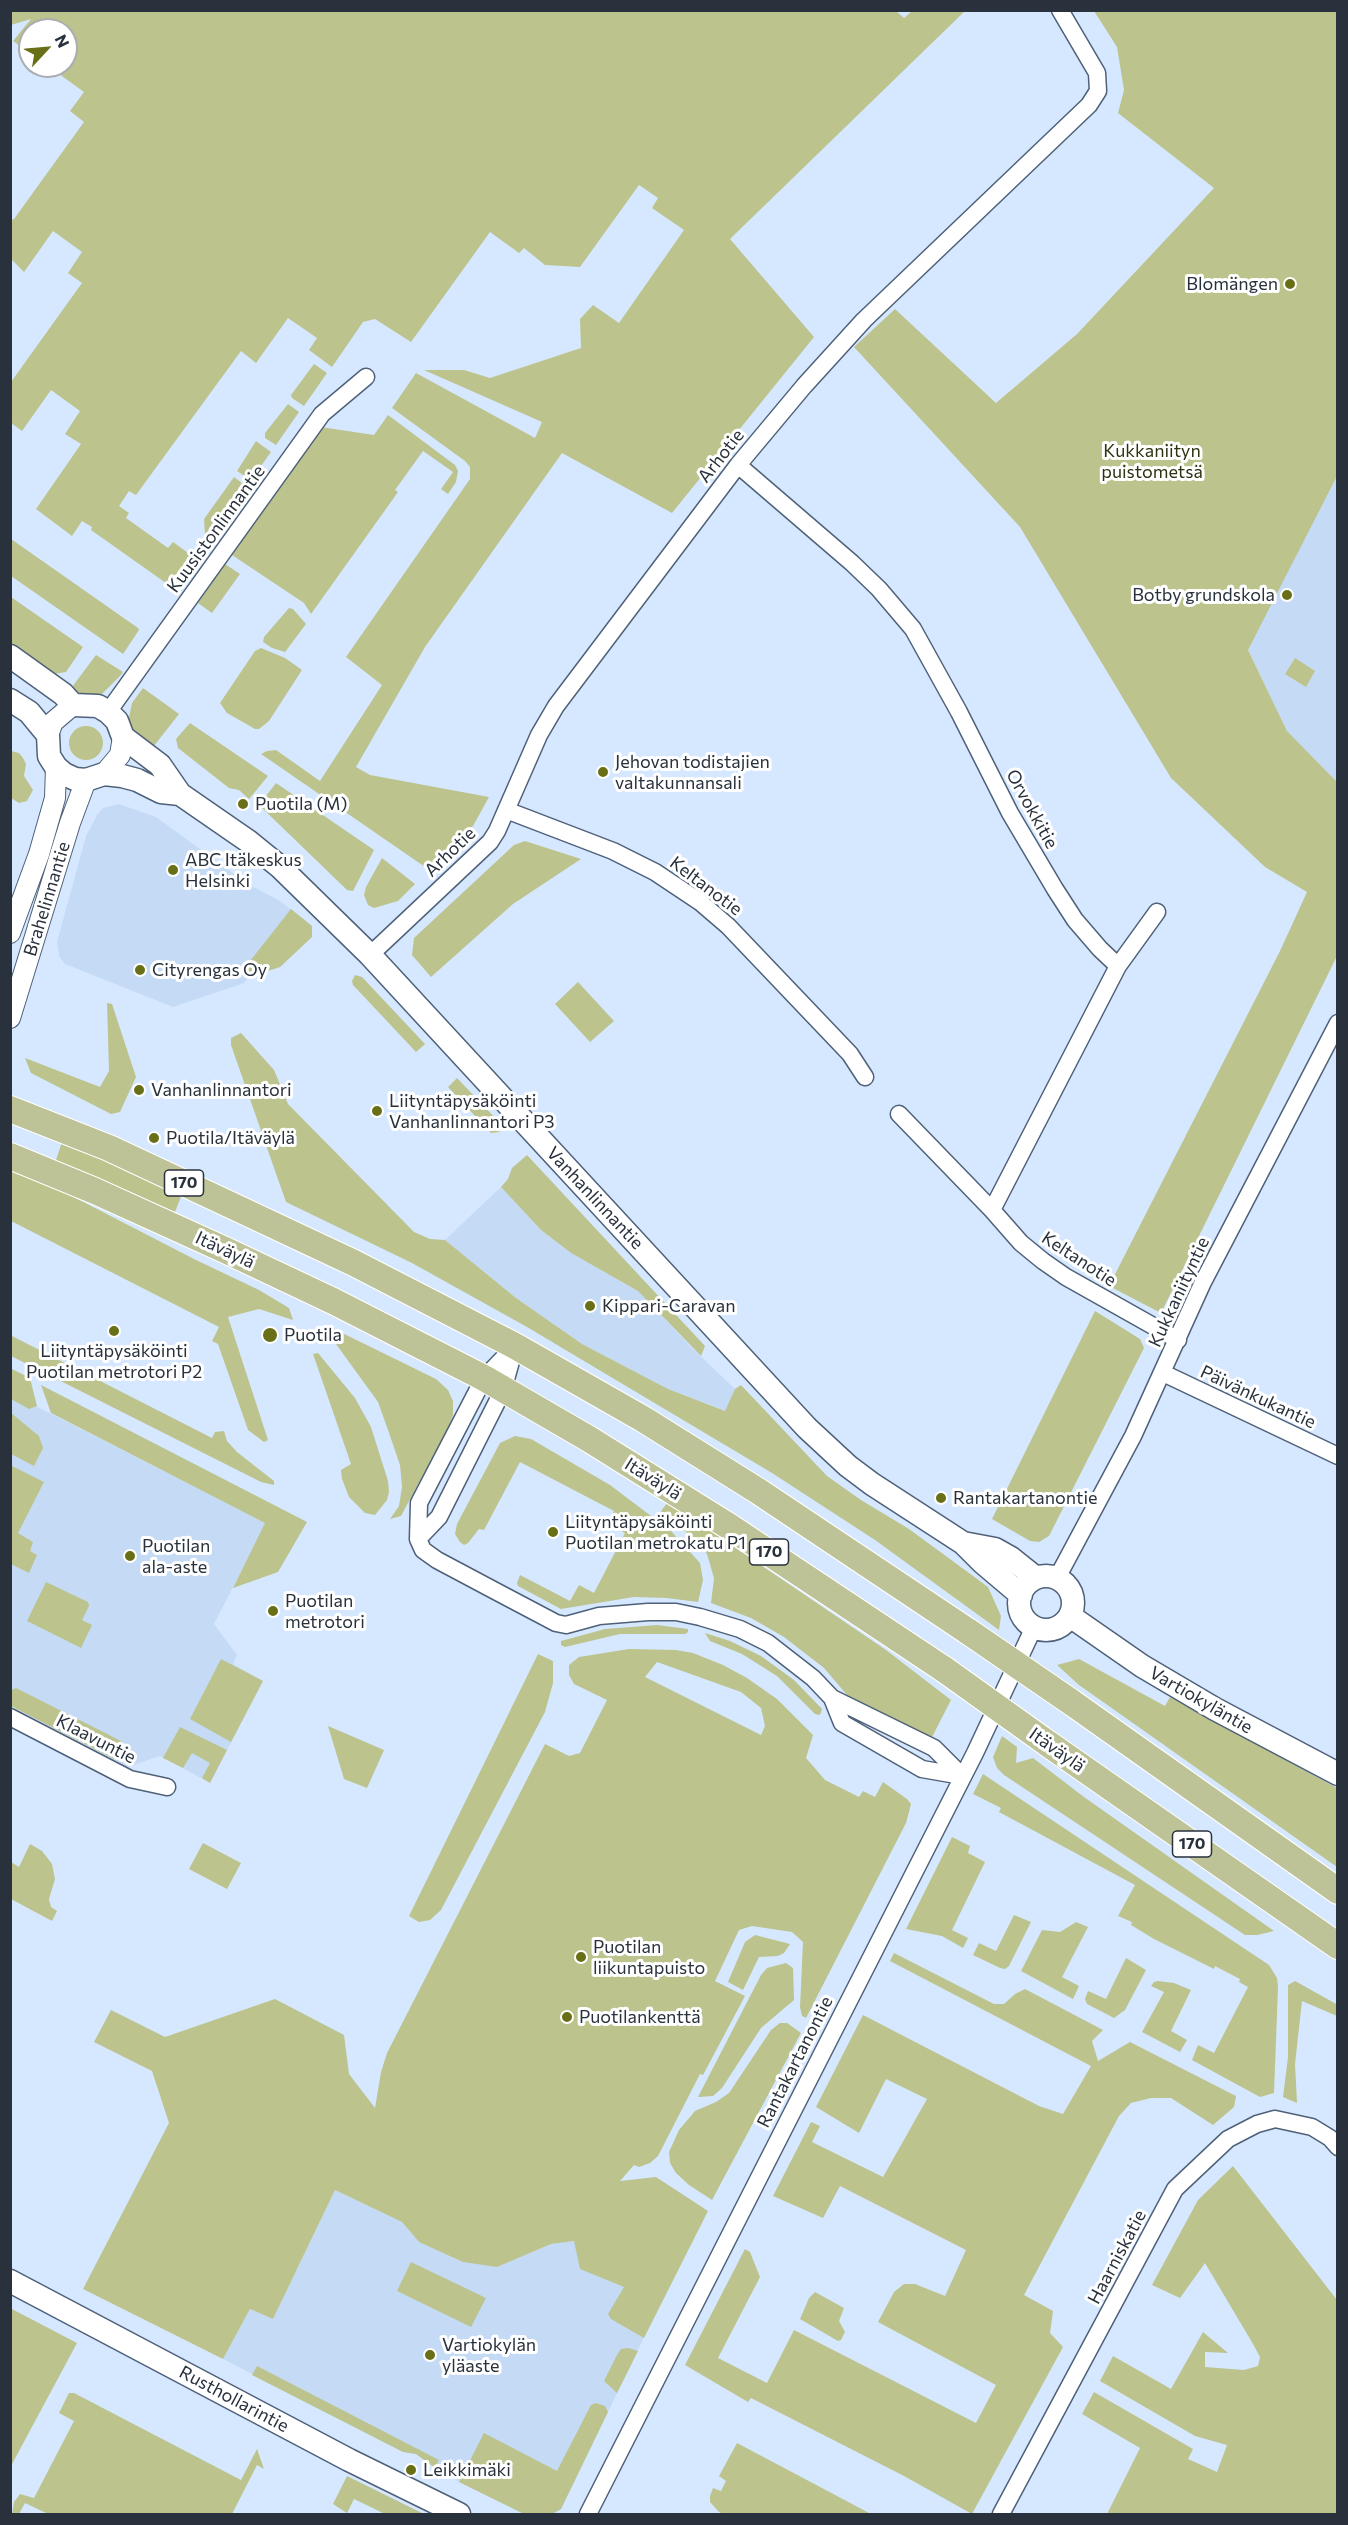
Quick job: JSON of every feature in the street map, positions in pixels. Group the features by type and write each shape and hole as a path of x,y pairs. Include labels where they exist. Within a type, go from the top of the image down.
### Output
{"main road":[{"path":"10,656 63,694 73,705 98,706 108,712"},
{"path":"10,700 29,712 48,735 50,756 56,767"},
{"name":"Vanhanlinnantie","path":"108,712 117,722 123,737 160,765 180,794 248,841 280,867 370,955 807,1428 872,1485 963,1543 1021,1595"},
{"name":"Vanhanlinnantie","path":"56,767 75,779 95,777 137,780 161,792 180,794"},
{"name":"170","path":"10,1109 119,1153 364,1268 515,1346 643,1419 758,1491 969,1632 1338,1891"},
{"name":"Itäväylä","path":"10,1156 95,1191 333,1301 493,1384 589,1439 740,1533 945,1670 1338,1946"},
{"name":"Vanhanlinnantie","path":"963,1543 994,1548 1046,1578"},
{"path":"1046,1578 1070,1590 1073,1599 1070,1616 1065,1623 1050,1630 1034,1627 1022,1613 1021,1595 1025,1587 1046,1578"},
{"name":"Vartiokyläntie","path":"1070,1616 1142,1666 1215,1709 1338,1774"},
{"name":"Rusthollarintie","path":"10,2282 349,2460 459,2514"}],"street":[{"name":"Arhotie","path":"370,955 490,842 539,735 556,706 738,465 830,355 1089,105 1098,91 1097,74 1060,10"},
{"name":"Kuusistonlinnantie","path":"108,712 322,414 366,377"},
{"name":"Orvokkitie","path":"738,465 852,563 907,621 926,650 1010,813 1059,894 1081,927 1118,966"},
{"path":"48,735 53,722 73,705"},
{"path":"95,777 120,755 123,737"},
{"name":"Brahelinnantie","path":"10,933 39,854 55,798 56,767"},
{"name":"Brahelinnantie","path":"10,1018 70,823 95,777"},
{"name":"Keltanotie","path":"506,810 613,851 655,872 700,902 728,926 850,1054 865,1077"},
{"path":"992,1209 1118,966 1157,912"},
{"name":"Kukkaniityntie","path":"1046,1578 1133,1436 1203,1282 1338,1023"},
{"name":"Keltanotie","path":"899,1114 992,1209 1021,1243 1046,1264 1178,1340"},
{"path":"515,1346 419,1503 418,1539 423,1550 436,1560 556,1623 566,1625 598,1616 648,1611 684,1614 740,1629 768,1643 793,1660 832,1698 934,1748 962,1776"},
{"name":"Päivänkukantie","path":"1163,1373 1338,1456"},
{"path":"418,1539 438,1517 493,1384"},
{"name":"Rantakartanontie","path":"588,2514 962,1776 1034,1627"},
{"path":"832,1698 842,1723 922,1769 962,1776"},
{"name":"Klaavuntie","path":"10,1717 130,1779 168,1787"},
{"name":"Haarniskatie","path":"1001,2514 1175,2189 1228,2139 1257,2124 1275,2119 1312,2127 1330,2138 1338,2147"}],"shaded area":[{"name":"Botby grundskola","path":"1337,423 1337,782 1287,731 1248,650"},
{"path":"119,804 156,817 248,884 280,901 312,926 312,937 280,967 249,977 244,983 173,1007 65,964 59,956 57,942 86,836 103,808"},
{"name":"Kippari-Caravan","path":"501,1187 541,1230 571,1253 638,1291 735,1389 726,1411 668,1389 582,1344 516,1298 445,1240"},
{"name":"Puotilan ala-aste","path":"10,1393 266,1523 214,1624 237,1655 233,1664 263,1681 210,1783 160,1756 128,1767 11,1706"},
{"name":"Vartiokylän yläaste","path":"335,2190 402,2222 419,2242 497,2267 551,2244 575,2241 634,2217 635,2311 649,2327 561,2509 552,2514 524,2514 459,2482 416,2454 403,2452 223,2359 250,2309 273,2319"}],"green space":[{"path":"11,10 895,10 904,18 912,11 965,11 730,239 814,337 672,513 562,453 425,647 356,767 370,775 489,797 473,826 428,869 261,754 276,750 320,781 382,685 346,657 470,479 470,467 465,461 392,408 416,373 535,438 542,422 424,370 464,370 490,378 581,348 580,319 593,305 619,323 684,230 652,208 658,198 639,185 580,267 545,265 524,248 519,253 490,232 411,342 375,319 363,322 332,367 309,350 317,338 288,318 256,363 241,351 136,495 129,491 119,506 129,513 126,518 168,548 173,542 195,558 173,588 91,530 92,527 82,521 72,536 36,509 81,444 65,434 80,411 51,390 22,431 11,423 11,382 82,283 68,273 82,252 53,231 24,272 11,259 11,220 14,219 84,122 70,111 84,92 65,78 78,78 78,18 18,18 18,23 11,25"},
{"name":"Kukkaniityn puistometsä","path":"1094,11 1337,11 1337,476 1248,650 1287,731 1337,782 1337,956 1161,1313 1109,1286 1280,951 1307,892 1265,867 1171,778 1020,527 854,347 895,309 996,403 1077,334 1214,188 1118,113 1124,90 1117,47"},
{"path":"18,35 18,45 13,41"},
{"path":"314,364 327,373 304,406 291,395"},
{"path":"288,404 299,412 276,445 265,438 265,433"},
{"path":"388,415 455,465 458,471 456,482 448,494 441,489 453,472 423,451 395,490 398,492 311,614 304,603 232,555 321,427 374,435"},
{"path":"256,441 271,452 251,480 237,471"},
{"path":"234,477 246,486 208,540 205,535 204,519"},
{"path":"11,539 138,628 139,630 123,654 11,576"},
{"path":"225,564 240,574 212,613 198,603"},
{"path":"11,597 83,647 66,672 54,674 11,643"},
{"path":"289,608 293,609 306,624 285,652 263,642 264,637"},
{"path":"261,648 285,658 302,670 269,721 259,729 255,729 227,713 220,703 255,651"},
{"path":"96,655 123,672 97,699 69,691"},
{"path":"1295,658 1315,671 1306,687 1285,674"},
{"path":"143,688 179,714 150,751 134,736 128,722 132,703"},
{"path":"190,723 268,776 249,799 239,790 229,788 178,748 176,739"},
{"path":"86,726 98,731 103,743 98,755 86,760 74,755 69,743 74,731"},
{"path":"11,751 19,753 23,758 26,764 24,776 33,790 27,801 19,803 11,798"},
{"path":"276,783 374,850 353,891 347,890 259,805"},
{"path":"525,841 581,859 513,904 431,977 412,955 414,938 514,845"},
{"path":"382,858 415,884 398,901 374,908 368,905 364,895"},
{"path":"291,909 312,926 312,937 280,967 249,977 243,970"},
{"path":"355,975 362,977 425,1044 416,1052 353,985"},
{"path":"578,982 614,1021 590,1042 555,1004"},
{"path":"107,1003 112,1004 136,1077 120,1112 111,1114 31,1073 25,1058 100,1087 109,1071"},
{"path":"241,1033 274,1070 288,1104 414,1232 430,1239 445,1240 516,1298 582,1344 668,1389 725,1411 735,1389 741,1385 827,1476 909,1529 988,1587 1001,1616 999,1630 875,1540 772,1473 527,1327 412,1263 286,1202 231,1045 231,1038"},
{"path":"457,1078 500,1123 499,1132 491,1133 448,1087"},
{"path":"62,1142 182,1194 175,1212 56,1160"},
{"path":"527,1155 705,1346 701,1356 638,1291 571,1253 541,1230 501,1187 508,1179 512,1168"},
{"path":"10,1171 62,1191 259,1290 289,1308 293,1320 259,1309 228,1317 268,1440 264,1442 248,1430 218,1344 212,1341 219,1327 11,1221"},
{"path":"1095,1311 1140,1339 1144,1348 1049,1536 1039,1542 1030,1541 992,1519"},
{"path":"330,1329 436,1379 448,1390 453,1401 453,1415 449,1426 401,1516 390,1519 399,1506 402,1487 400,1465 378,1402 336,1344"},
{"path":"10,1335 212,1438 215,1432 224,1431 227,1441 237,1452 274,1481 274,1485 261,1482 11,1356"},
{"path":"318,1353 355,1398 371,1427 388,1481 389,1492 387,1500 375,1515 365,1513 349,1497 342,1479 341,1470 351,1464 313,1354"},
{"path":"10,1368 30,1378 37,1406 29,1409 11,1399"},
{"path":"41,1385 307,1522 278,1572 233,1588 265,1523 51,1413"},
{"path":"11,1413 39,1436 43,1448 34,1466 11,1454"},
{"path":"515,1436 531,1439 610,1485 671,1531 700,1563 703,1580 698,1602 634,1597 561,1609 518,1586 520,1575 570,1601 579,1585 594,1593 625,1533 608,1524 614,1511 520,1462 484,1530 479,1529 464,1545 460,1542 455,1534 457,1524 500,1443"},
{"path":"10,1465 44,1482 18,1533 33,1542 30,1551 37,1555 29,1573 11,1564"},
{"path":"668,1502 886,1650 951,1700 931,1739 858,1703 847,1695 824,1668 784,1637 751,1618 711,1603 714,1578 707,1554 697,1541 661,1511"},
{"path":"46,1582 88,1602 89,1606 82,1620 92,1625 81,1648 27,1621"},
{"path":"657,1625 688,1629 688,1632 685,1634 620,1634 565,1647 561,1645 561,1641 605,1629"},
{"path":"705,1633 730,1641 761,1656 794,1680 822,1709 821,1713 815,1714 777,1676 742,1654 710,1641"},
{"path":"629,1649 676,1650 693,1653 723,1665 777,1699 813,1735 806,1758 825,1780 859,1797 863,1791 875,1797 883,1782 911,1804 906,1823 806,2018 802,2016 800,2007 803,1942 792,1932 752,1926 739,1930 715,1981 745,1996 703,2075 700,2074 658,2156 650,2163 639,2167 634,2165 620,2181 656,2177 708,2211 644,2338 611,2319 608,2314 624,2287 580,2269 574,2241 551,2244 497,2267 463,2262 419,2242 402,2222 335,2190 273,2319 250,2309 223,2359 83,2289 169,2123 152,2071 94,2042 111,2010 165,2037 275,1999 344,2035 349,2074 375,2108 381,2072 387,2053 545,1744 569,1756 580,1753 607,1700 574,1684 569,1675 569,1665 579,1657","holes":["657,1662 741,1692 761,1708 765,1726 761,1735 645,1677"]},
{"path":"538,1654 553,1661 553,1683 545,1712 441,1910 430,1920 419,1922 409,1916"},
{"path":"221,1659 263,1681 231,1742 190,1719"},
{"path":"1079,1659 1165,1706 1170,1697 1337,1788 1337,1867 1079,1685 1057,1665"},
{"path":"16,1688 121,1741 124,1743 124,1752 114,1759 11,1706 11,1690"},
{"path":"328,1726 384,1750 367,1788 344,1779"},
{"path":"180,1727 227,1750 210,1783 202,1778 210,1763 192,1753 183,1768 163,1758"},
{"path":"1002,1736 1017,1747 1016,1763 1033,1758 1084,1797 1274,1931 1245,1935 1004,1775 997,1768 993,1757"},
{"path":"983,1774 1269,1965 1277,1978 1278,1987 1274,2093 1260,2097 1192,2060 1198,2045 1214,2053 1248,1987 1239,1982 1240,1979 1215,1966 1214,1969 1154,1939 1131,1925 1132,1922 1118,1916 1135,1885 999,1812 1001,1808 973,1794"},
{"path":"952,1837 970,1846 968,1853 985,1862 952,1930 968,1938 963,1948 942,1936 906,1929"},
{"path":"203,1843 241,1863 227,1889 189,1869"},
{"path":"30,1844 42,1851 52,1864 55,1879 49,1899 51,1907 57,1911 52,1921 11,1899 11,1862 19,1867"},
{"path":"1014,1915 1031,1922 1009,1966 1005,1969 1000,1968 973,1955 979,1943 996,1951"},
{"path":"1076,1922 1088,1927 1062,1977 1079,1986 1073,1999 1021,1971 1042,1930 1060,1932"},
{"path":"755,1935 790,1944 784,1953 778,1956 759,1957 743,1990 728,1982 745,1942"},
{"path":"894,1953 994,2004 1004,2004 1025,1989 1103,2030 1092,2041 1098,2061 1130,2042 1236,2096 1234,2107 1213,2125 1171,2098 1151,2098 1131,2103 1119,2116 1024,2295 1053,2311 1050,2333 1063,2347 972,2514 904,2476 751,2398 748,2402 685,2365 745,2249 750,2252 760,2277 718,2358 767,2383 794,2330 976,2423 996,2385 878,2322 894,2292 904,2284 915,2284 945,2296 966,2250 840,2186 823,2218 773,2196 811,2122 820,2126 812,2142 883,2177 927,2099 886,2079 859,2133 816,2107 863,2015 1039,2106 1063,2114 1091,2066 890,1961"},
{"path":"1126,1958 1146,1970 1125,2010 1114,2018 1087,2004 1085,1999 1088,1991 1106,1999"},
{"path":"786,1963 793,1968 794,2000 761,2028 722,2088 713,2096 698,2097 761,1975 767,1968"},
{"path":"1158,1981 1174,1983 1191,1990 1171,2031 1187,2040 1180,2052 1142,2032 1164,1992 1151,1986"},
{"path":"1295,1981 1338,2005 1337,2016 1302,2001 1295,2064 1297,2103 1283,2097 1288,2057 1288,1985"},
{"path":"780,2023 787,2023 801,2033 712,2200 689,2185 676,2173 670,2163 669,2152 679,2130 695,2111 716,2102 729,2093 771,2030"},
{"path":"1233,2166 1337,2300 1337,2514 1107,2514 1140,2448 1082,2414 1094,2392 1193,2449 1188,2459 1217,2472 1227,2445 1195,2436 1100,2381 1113,2356 1171,2389 1203,2332 1228,2353 1205,2352 1205,2367 1244,2370 1258,2366 1260,2357 1205,2263 1180,2298 1152,2285 1198,2200"},
{"path":"411,2262 486,2298 471,2327 397,2291"},
{"path":"815,2292 844,2308 839,2321 845,2332 841,2340 838,2341 800,2319 809,2298"},
{"path":"10,2308 77,2343 11,2466 10,2466"},
{"path":"628,2348 638,2351 617,2393 604,2381 621,2349"},
{"path":"257,2366 439,2460 435,2468 416,2454 403,2452 252,2375"},
{"path":"69,2393 74,2393 241,2480 257,2449 264,2469 257,2465 232,2514 48,2514 25,2503 19,2514 12,2514 14,2502 20,2494 34,2498 74,2421 59,2413"},
{"path":"596,2403 605,2406 608,2412 561,2509 552,2514 524,2514 459,2482 484,2433 557,2471 591,2405"},
{"path":"737,2443 871,2514 723,2514 719,2512 710,2502 710,2496 713,2488 721,2491 726,2481 719,2476"},
{"path":"347,2476 424,2514 385,2514 354,2499 347,2513 333,2504"}],"place":[{"name":"Blomängen","path":"1290,284"},
{"name":"Botby grundskola","path":"1287,595"},
{"name":"Jehovan todistajien valtakunnansali","path":"603,772"},
{"name":"Puotila (M)","path":"243,804"},
{"name":"ABC Itäkeskus Helsinki","path":"173,870"},
{"name":"Cityrengas Oy","path":"140,970"},
{"name":"Vanhanlinnantori","path":"139,1090"},
{"name":"Liityntäpysäköinti Vanhanlinnantori P3","path":"377,1111"},
{"name":"Puotila/Itäväylä","path":"154,1138"},
{"name":"Kippari-Caravan","path":"590,1306"},
{"name":"Liityntäpysäköinti Puotilan metrotori P2","path":"114,1331"},
{"name":"Puotila","path":"270,1335"},
{"name":"Rantakartanontie","path":"941,1498"},
{"name":"Liityntäpysäköinti Puotilan metrokatu P1","path":"553,1532"},
{"name":"Puotilan ala-aste","path":"130,1556"},
{"name":"Puotilan metrotori","path":"273,1611"},
{"name":"Puotilan liikuntapuisto","path":"581,1957"},
{"name":"Puotilankenttä","path":"567,2017"},
{"name":"Vartiokylän yläaste","path":"430,2355"},
{"name":"Leikkimäki","path":"411,2470"}]}
